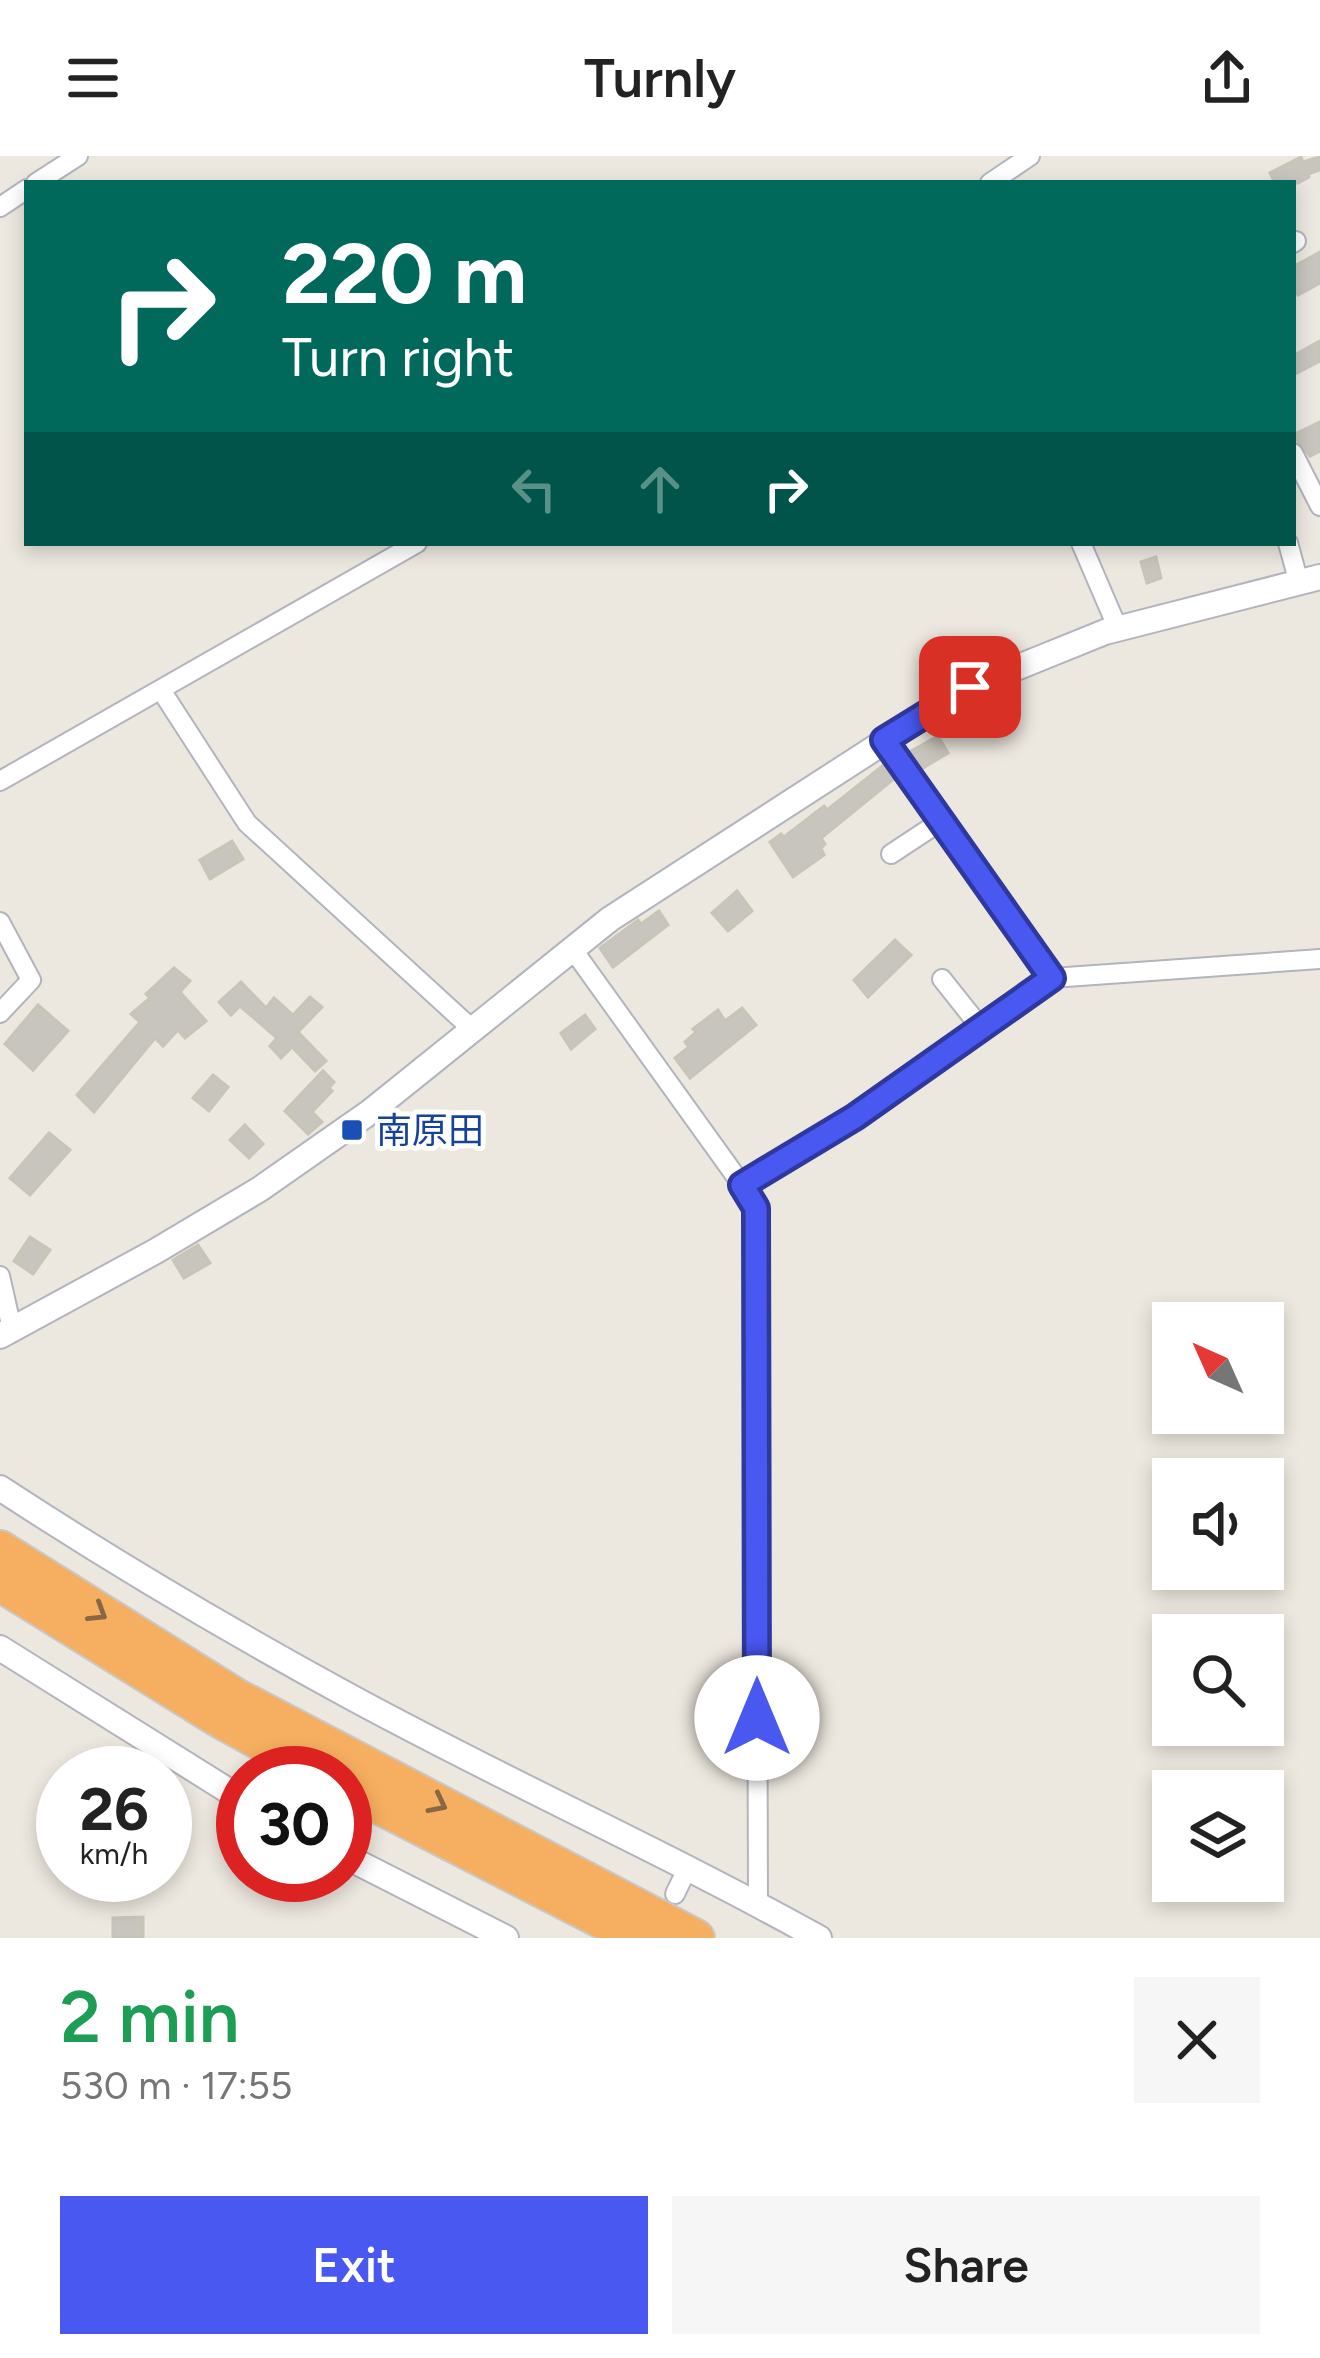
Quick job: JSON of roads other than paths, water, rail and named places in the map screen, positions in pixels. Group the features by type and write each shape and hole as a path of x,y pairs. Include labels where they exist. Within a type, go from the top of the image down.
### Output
{"highway":[{"path":"0,1549 236,1697 696,1938"},
{"path":"0,1583 270,1746"},
{"path":"372,1802 637,1938"}],"street":[{"path":"41,180 78,156"},
{"path":"994,180 1030,156"},
{"path":"1296,459 1320,506"},
{"path":"0,782 412,546"},
{"path":"1088,546 1118,629"},
{"path":"0,1276 6,1332 260,1189 370,1112 571,947 970,687 1118,629 1309,580 1290,546"},
{"path":"161,689 247,823 472,1028"},
{"path":"884,740 1052,978"},
{"path":"891,854 941,820"},
{"path":"0,922 31,980 0,1013"},
{"path":"571,947 756,1208 758,1904"},
{"path":"742,1185 855,1117 1052,978 1320,959"},
{"path":"942,979 981,1028"},
{"path":"0,1489 116,1564 341,1692 819,1938"},
{"path":"0,1648 216,1783"},
{"path":"675,1894 688,1867"},
{"path":"372,1871 477,1931 506,1938"}],"place":[{"name":"南原田","path":"352,1130"}]}
